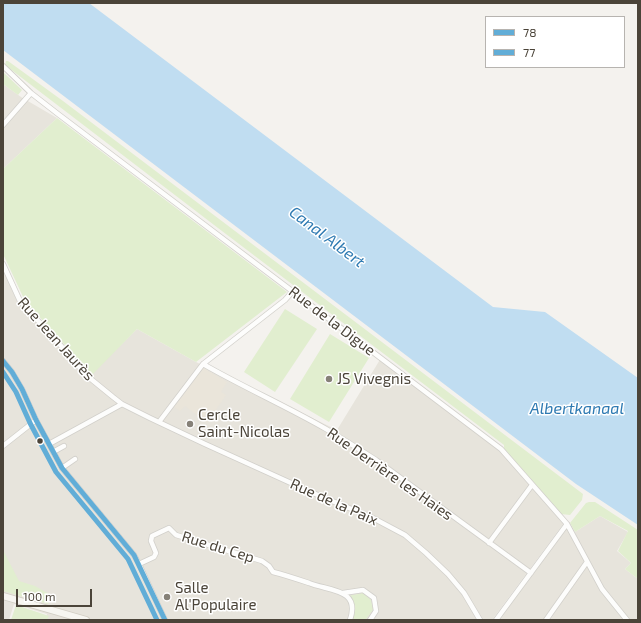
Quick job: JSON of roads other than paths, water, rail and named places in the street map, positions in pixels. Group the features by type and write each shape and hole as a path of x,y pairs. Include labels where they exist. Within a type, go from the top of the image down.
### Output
{"main road":[{"path":"3,596 86,620"}],"street":[{"name":"Rue de la Digue","path":"3,66 32,93 501,449 567,524 602,589 627,620"},
{"path":"3,125 32,93"},
{"name":"Rue Jean Jaurès","path":"3,264 20,301 86,375 122,404 159,422"},
{"path":"159,422 204,364 293,292"},
{"path":"3,361 12,372 22,389 36,420 62,468 140,564 165,620"},
{"name":"Rue Derrière les Haies","path":"204,364 236,383 325,428 376,460 531,573"},
{"path":"49,444 122,404"},
{"path":"3,446 36,420"},
{"name":"Rue de la Paix","path":"159,422 265,472 373,518 405,535 448,574 464,593 480,620"},
{"path":"53,452 64,446"},
{"path":"62,468 75,459"},
{"path":"489,543 532,485"},
{"path":"496,620 567,524"},
{"name":"Rue du Cep","path":"140,564 154,557 156,552 151,541 152,536 169,528 176,535 262,561 269,566 273,572 313,585 337,590 343,593 363,590 374,598 376,611 370,620"},
{"path":"546,620 587,562"},
{"path":"343,593 351,603 352,608 350,620"}],"water":[{"name":"Albertkanaal","path":"3,3 89,3 493,307 545,312 638,378 638,525 576,484 3,50"}],"place":[{"name":"JS Vivegnis","path":"329,379"},
{"name":"Cercle Saint-Nicolas","path":"190,424"},
{"name":"Salle Al'Populaire","path":"167,597"}],"water label":[{"name":"Canal Albert","path":"327,237"}]}
